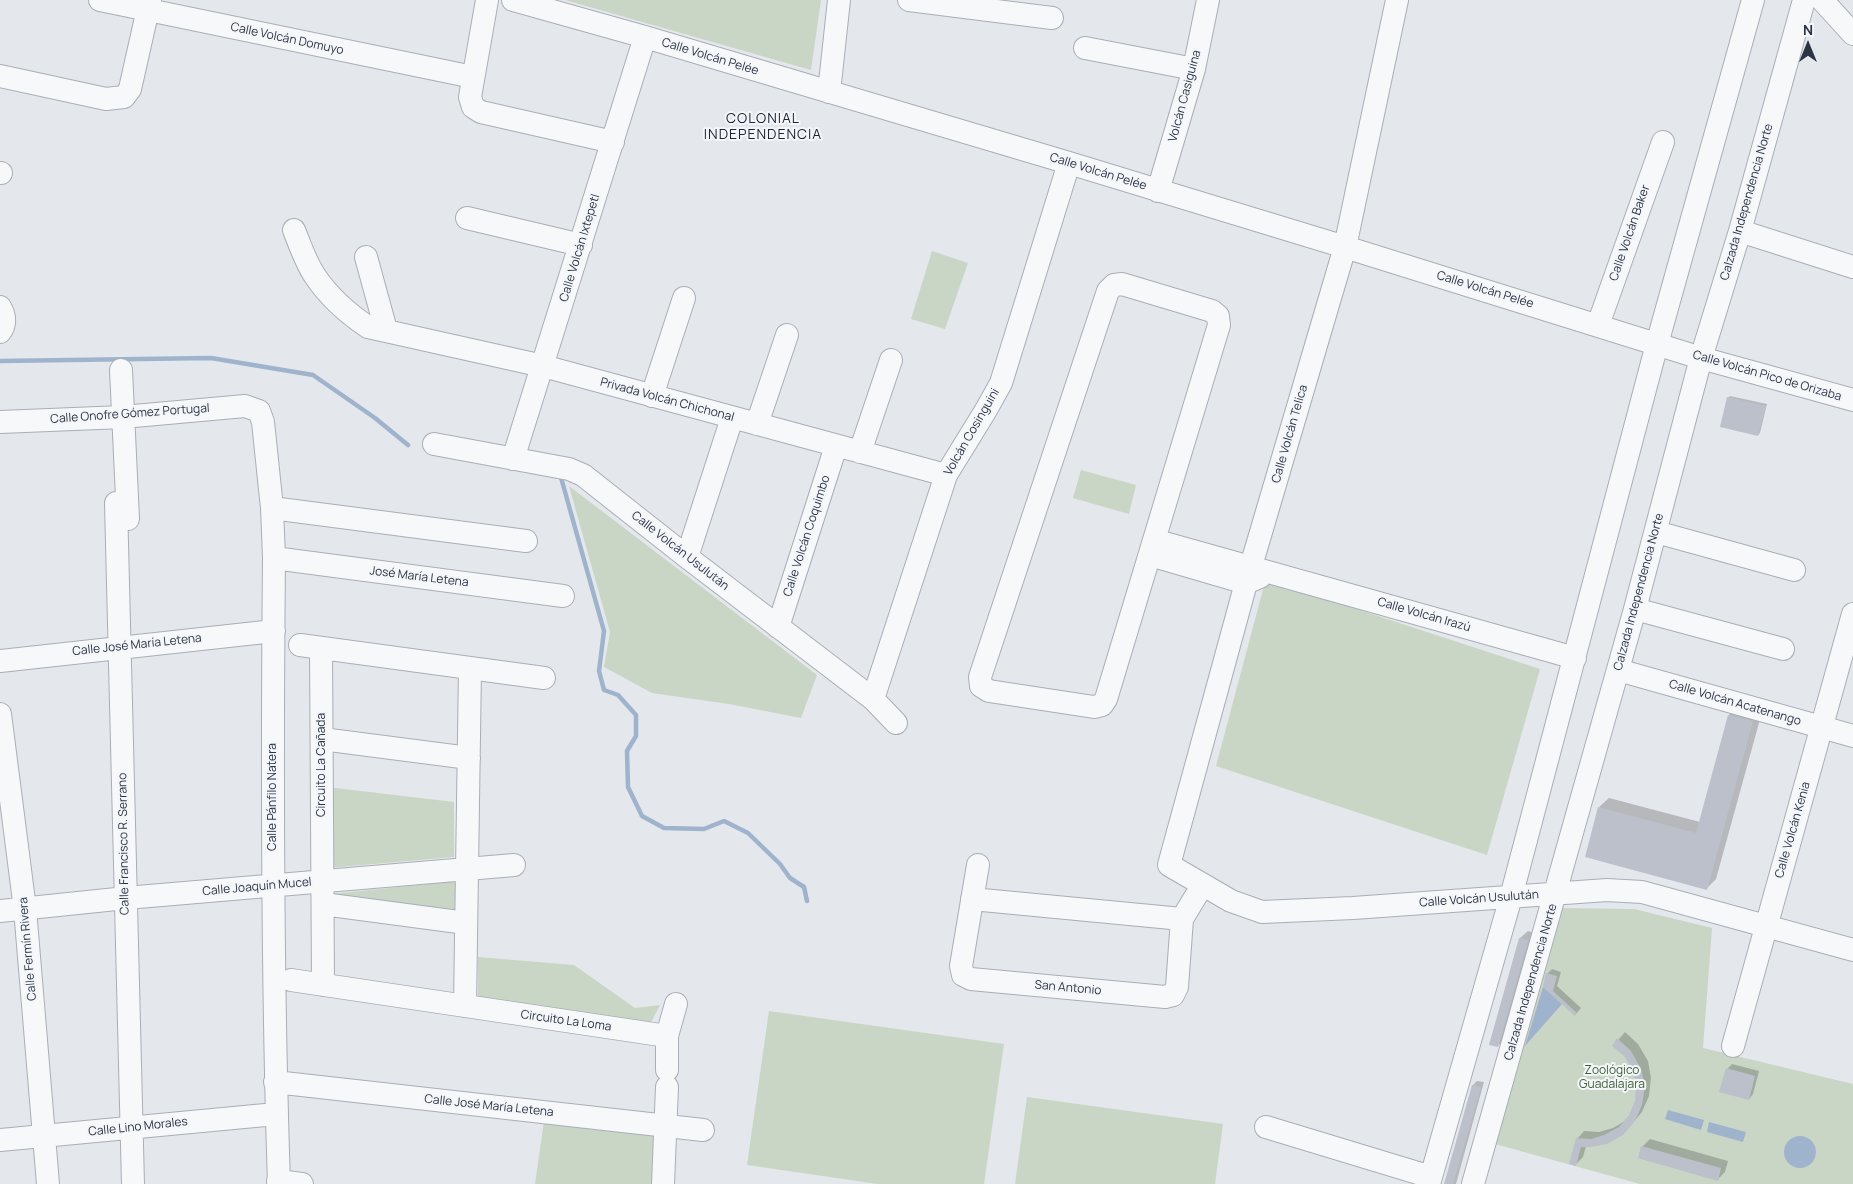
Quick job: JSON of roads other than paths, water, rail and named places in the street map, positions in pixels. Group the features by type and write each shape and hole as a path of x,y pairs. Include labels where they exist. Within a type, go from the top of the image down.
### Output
{"street":[{"name":"Calle Volcán Domuyo","path":"100,0 149,5 473,77"},
{"path":"487,0 470,97 473,107 481,112 613,142"},
{"name":"Calle Volcán Pelée","path":"513,0 645,37 1069,163 1690,355"},
{"path":"821,90 826,0"},
{"path":"821,90 839,0"},
{"path":"909,0 1052,18"},
{"name":"Volcán Casiguina","path":"1158,190 1194,69 1208,0"},
{"name":"Calle Volcán Telica","path":"1169,865 1249,574 1345,247 1397,0"},
{"path":"1266,1127 1430,1181 1511,897 1657,344 1753,0"},
{"name":"Calzada Independencia Norte","path":"1473,1184 1656,532 1690,355 1740,231 1804,0"},
{"path":"1822,0 1853,34"},
{"path":"0,76 106,99 124,97 130,89 149,5"},
{"name":"Calle Volcán Ixtepetl","path":"513,459 645,37"},
{"path":"1085,48 1194,69"},
{"name":"Calle Volcán Baker","path":"1598,325 1663,142"},
{"name":"Volcán Cosinguini","path":"873,699 946,475 986,410 1000,383 1069,163"},
{"path":"467,218 581,245"},
{"name":"Privada Volcán Chichonal","path":"294,230 314,276 334,300 354,318 368,327 543,366 946,475"},
{"path":"1740,231 1853,267"},
{"path":"366,257 386,330"},
{"path":"1122,284 1212,311 1218,316 1219,325 1152,548 1106,699 1102,705 1094,707 989,692 981,686 980,677 1108,292 1114,285 1122,284"},
{"path":"652,396 684,298"},
{"path":"757,424 787,335"},
{"name":"Calle Volcán Pico de Orizaba","path":"1690,355 1853,400"},
{"path":"860,452 891,360"},
{"name":"Calle Francisco R. Serrano","path":"121,370 123,417 119,647 133,1184"},
{"name":"Calle Onofre Gómez Portugal","path":"0,422 123,417 245,406 259,411"},
{"name":"Calle Pánfilo Natera","path":"259,411 263,422 272,508 274,558 272,886 278,1182"},
{"path":"687,557 732,418"},
{"name":"Calle Volcán Usulután","path":"434,444 569,469 583,475 873,699 896,723"},
{"name":"Calle Volcán Coquimbo","path":"778,627 836,446"},
{"path":"272,508 526,541"},
{"path":"1656,532 1794,570"},
{"name":"Calle Volcán Irazú","path":"1152,548 1249,574 1273,573 1575,658"},
{"name":"José María Letena","path":"274,558 563,596"},
{"path":"1635,609 1783,649"},
{"name":"Calle Volcán Kenia","path":"1733,1046 1853,614"},
{"name":"Calle José María Letena","path":"0,660 274,631"},
{"name":"Circuito La Cañada","path":"323,881 322,738 311,647 544,678"},
{"path":"465,1006 470,668"},
{"name":"Calle Volcán Acatenango","path":"1618,670 1853,736"},
{"name":"Calle Fermín Rivera","path":"0,714 25,909 48,1184"},
{"path":"322,738 468,758"},
{"name":"Calle Joaquín Mucel","path":"0,911 126,898 514,865"},
{"name":"San Antonio","path":"978,865 961,966 964,974 971,979 1165,998 1173,995 1177,987 1182,919 1202,886"},
{"name":"Calle Volcán Usulután","path":"1169,865 1202,886 1231,901 1262,912 1353,908 1606,890 1642,892 1853,950"},
{"path":"323,881 323,985"},
{"path":"972,899 1182,919"},
{"path":"323,904 466,923"},
{"name":"Circuito La Loma","path":"291,980 667,1036"},
{"path":"663,1184 667,1036 676,1004"},
{"name":"Calle José María Letena","path":"275,1082 702,1130"},
{"name":"Calle Lino Morales","path":"0,1140 276,1114"},
{"path":"278,1182 302,1184"}],"water":[{"path":"1543,987 1562,1004 1525,1046"},
{"path":"1668,1110 1704,1120 1701,1130 1665,1119"},
{"path":"1709,1122 1746,1132 1743,1142 1707,1132"},
{"path":"1800,1136 1812,1140 1816,1152 1812,1164 1800,1168 1788,1164 1784,1152 1788,1140"}],"waterway":[{"path":"0,361 211,358 313,375 375,418 408,445"},
{"path":"560,474 604,631 599,671 604,690 618,695 636,715 636,736 627,751 628,787 642,816 664,828 704,829 724,821 748,833 780,864 790,878 804,887 807,901"}],"district":[{"name":"COLONIAL INDEPENDENCIA","path":"763,128"}],"park label":[{"name":"Zoológico Guadalajara","path":"1612,1078"}]}
